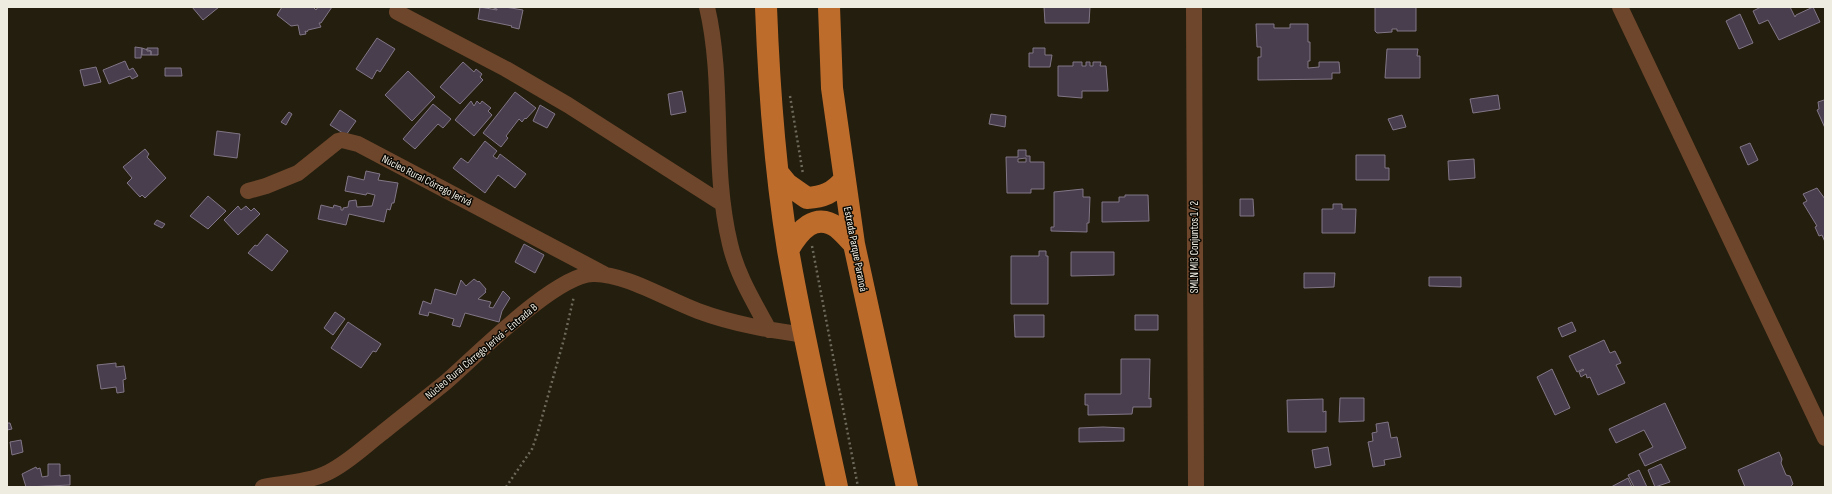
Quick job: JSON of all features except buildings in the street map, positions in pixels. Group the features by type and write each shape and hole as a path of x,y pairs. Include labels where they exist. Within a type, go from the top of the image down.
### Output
{"main road":[{"path":"766,7 768,65 778,173 788,250 837,487"},
{"name":"Estrada Parque Paranoá","path":"829,7 832,88 854,244 907,487"},
{"path":"778,173 787,184 807,198 822,197 836,190 844,180"},
{"path":"788,250 796,235 808,224 822,222 837,228 854,244"}],"street":[{"path":"706,7 713,33 723,204 730,243 736,266 769,330"},
{"name":"SMLN MI3 Conjuntos 1 / 2","path":"1194,7 1196,487"},
{"path":"1620,7 1825,438"},
{"path":"397,12 506,69 568,105 723,204"},
{"name":"Núcleo Rural Córrego Jerivá","path":"248,191 266,186 298,173 335,143 342,140 348,141 358,144 450,191 606,275"},
{"name":"Núcleo Rural Córrego Jerivá - Entrada B","path":"263,487 314,477 329,472 350,459 446,382 501,331 532,307 560,287 578,278 591,274 606,275 622,279 724,320 769,330 805,335"}],"path":[{"path":"788,90 807,198"},
{"path":"808,224 858,487"},
{"path":"506,487 532,450 538,435 562,346 578,278"}]}
